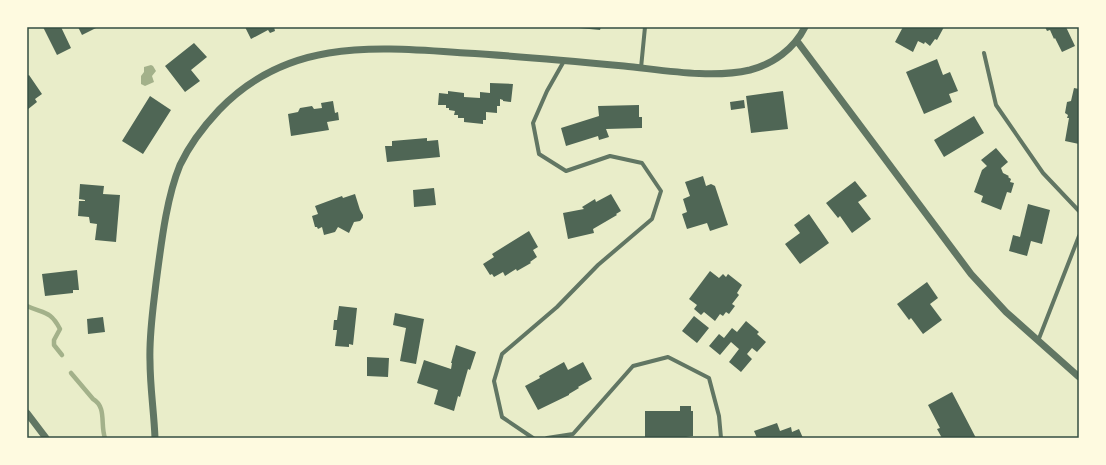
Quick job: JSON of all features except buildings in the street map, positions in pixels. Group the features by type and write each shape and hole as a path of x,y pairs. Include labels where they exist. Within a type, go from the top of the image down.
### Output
{"street":[{"path":"641,68 645,27"},
{"path":"155,438 150,376 150,342 159,259 168,207 175,178 185,154 200,132 224,105 243,89 268,73 298,60 340,50 373,49 406,49 564,60 711,73 744,71 759,67 784,54 797,41 805,27"},
{"path":"797,41 964,266 993,299 1079,377"},
{"path":"984,53 996,104 1044,173 1079,211"},
{"path":"533,438 502,418 494,381 502,354 557,307 598,265 652,219 661,192 642,163 610,156 566,171 539,154 533,123 547,91 564,60"},
{"path":"1038,341 1079,236"},
{"path":"547,438 573,434 633,366 668,357 709,378 719,416 721,438"},
{"path":"27,413 46,438"}],"shaded area":[{"path":"151,65 156,71 152,76 154,82 145,86 141,84 141,76 144,72 144,67"}],"waterway":[{"path":"27,306 50,315 56,323 60,329 54,340 54,345 62,355"},
{"path":"71,373 100,407 102,411 105,438"}]}
